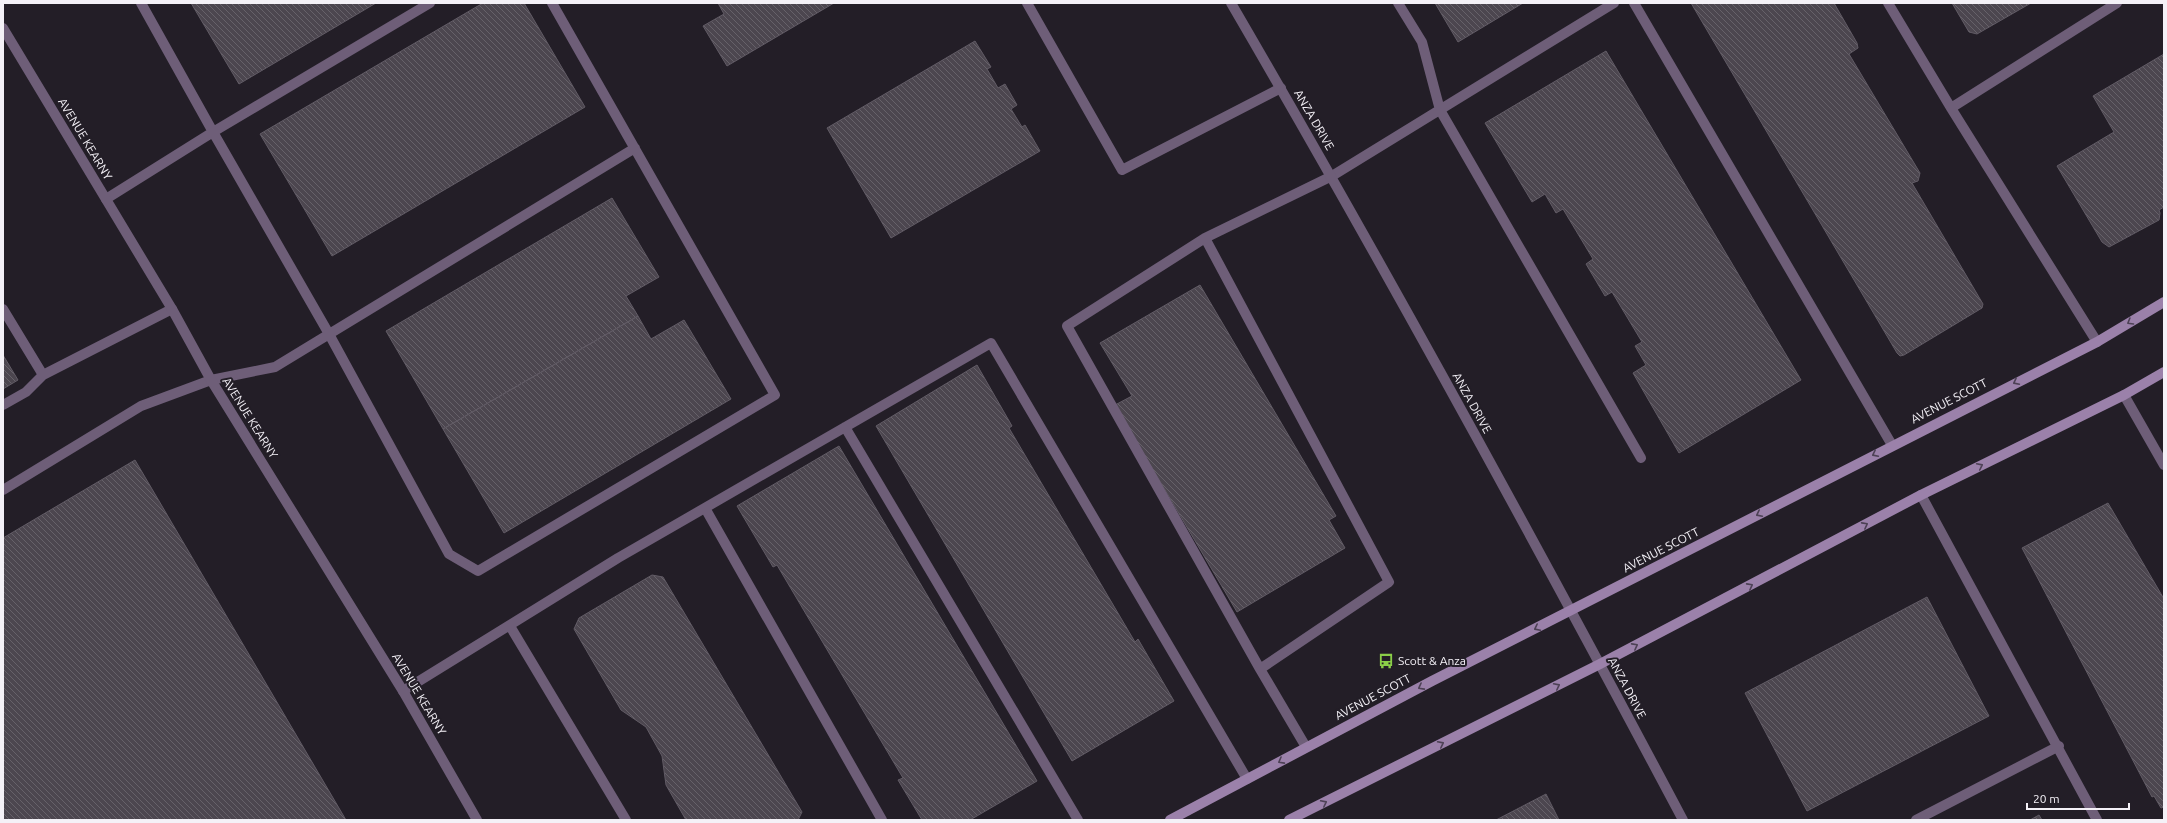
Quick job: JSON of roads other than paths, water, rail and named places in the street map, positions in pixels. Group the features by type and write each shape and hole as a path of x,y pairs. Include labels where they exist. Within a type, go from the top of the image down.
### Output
{"main road":[{"name":"AVENUE SCOTT","path":"1170,820 1306,747 1892,445 2097,342 2164,302"},
{"path":"1289,820 1600,664 1921,495 2124,395 2164,372"}],"street":[{"path":"141,3 212,132 329,334 449,554 478,571 775,395 552,3"},
{"path":"106,200 212,132 430,3"},
{"path":"1027,3 1122,170 1281,88"},
{"name":"ANZA DRIVE","path":"1231,3 1332,176 1572,611 1683,820"},
{"path":"1398,3 1422,42 1440,110 1641,458"},
{"path":"1306,747 1260,669 1068,326 1205,238 1332,176 1614,3"},
{"path":"1634,3 1892,445"},
{"path":"1888,3 1951,108 2097,342"},
{"path":"1951,108 2117,3"},
{"name":"AVENUE KEARNY","path":"3,28 172,309 211,380 403,691 477,820"},
{"path":"3,490 142,406 211,380 275,367 635,148"},
{"path":"1205,238 1389,582 1260,669"},
{"path":"3,309 43,375"},
{"path":"3,405 26,392 43,375 172,309"},
{"path":"403,691 618,558 991,343 1247,779"},
{"path":"2124,395 2164,465"},
{"path":"846,427 1078,820"},
{"path":"1921,495 2059,746 2097,820"},
{"path":"705,508 882,820"},
{"path":"510,626 626,820"},
{"path":"1916,820 2059,746"}],"place":[{"name":"Scott & Anza","path":"1386,661"}]}
